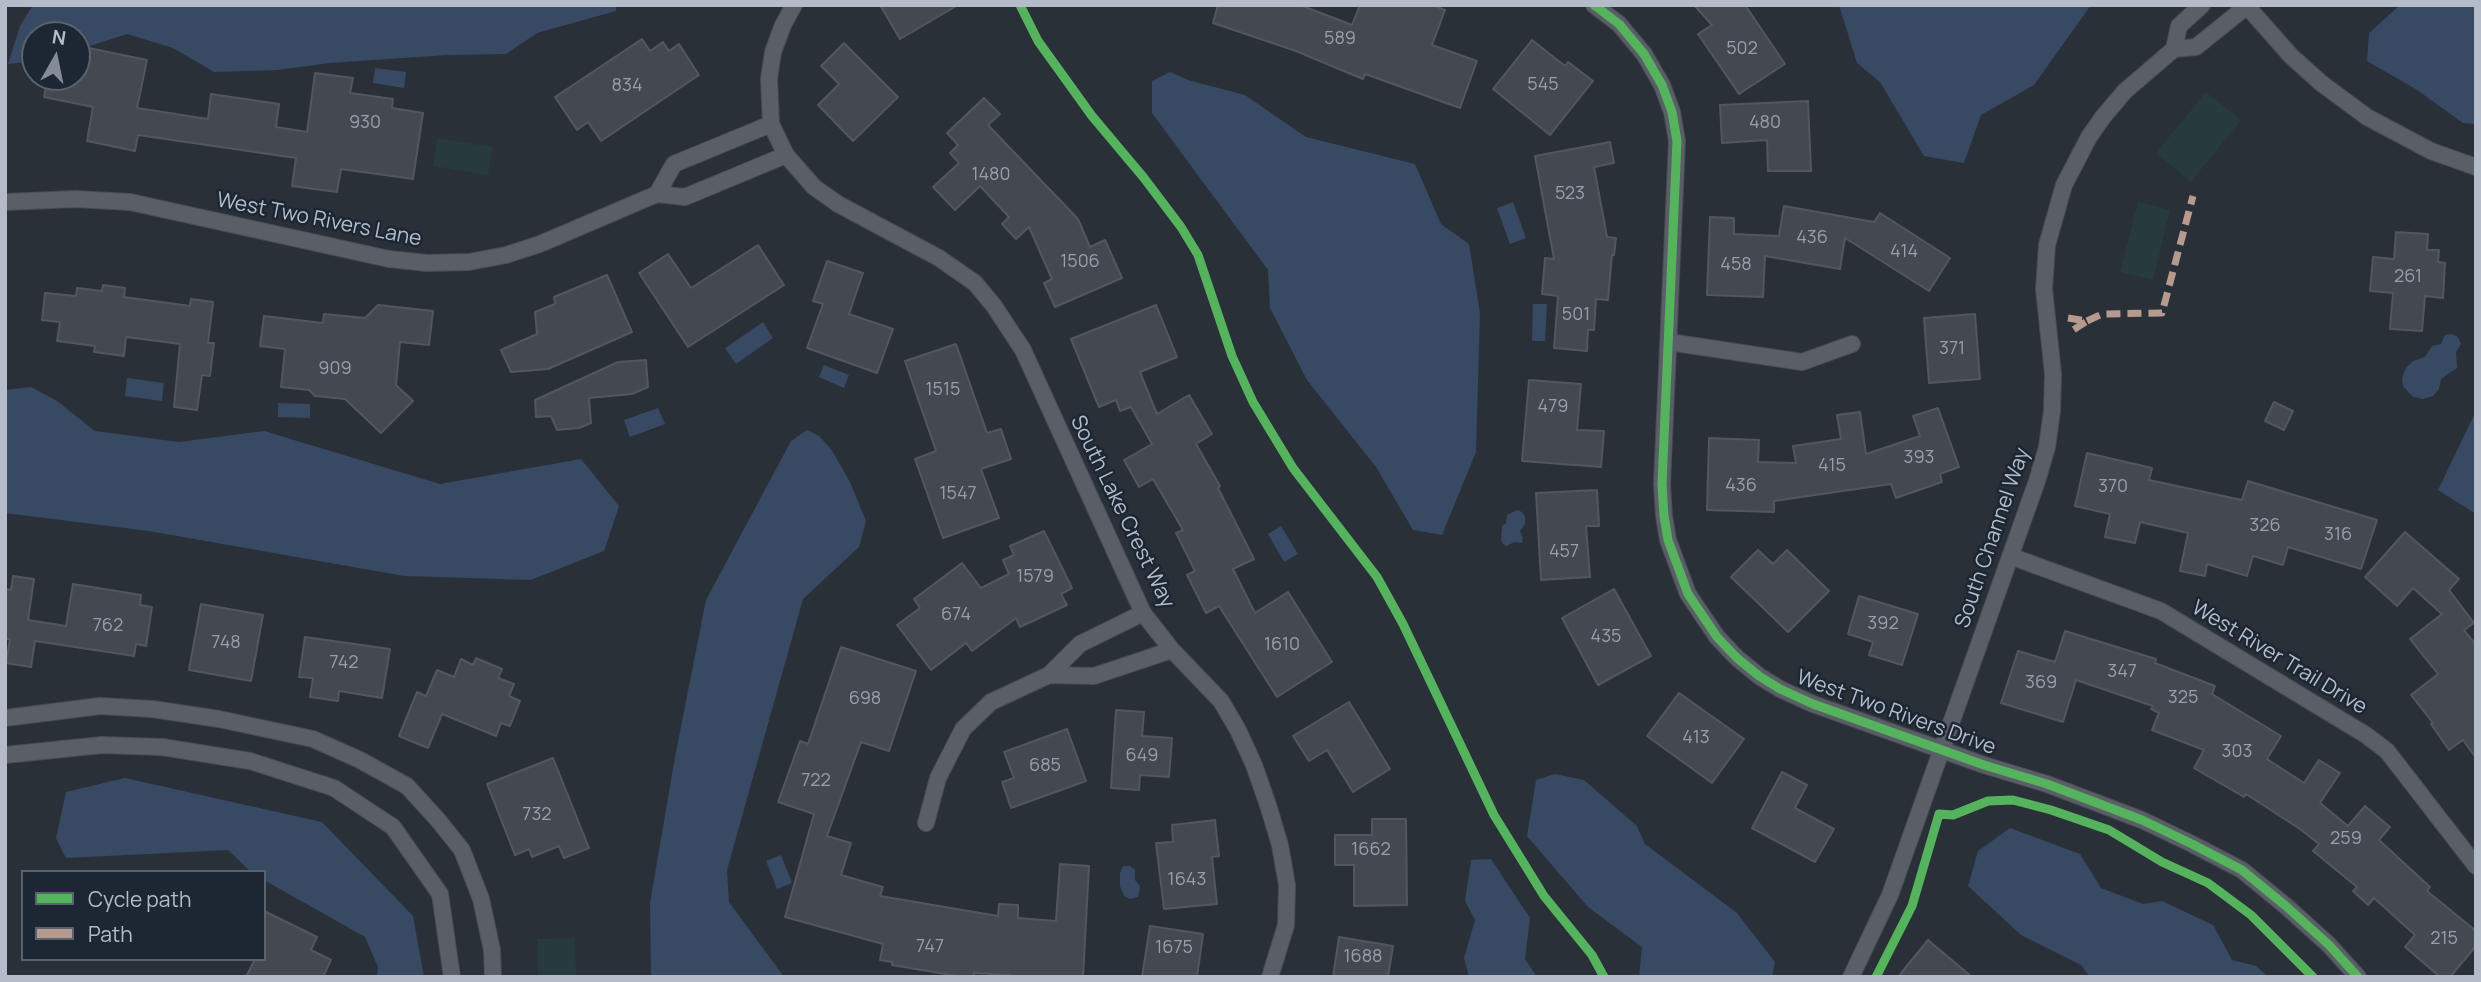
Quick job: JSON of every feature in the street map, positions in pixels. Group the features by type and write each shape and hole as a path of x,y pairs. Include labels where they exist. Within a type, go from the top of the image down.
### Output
{"street":[{"path":"786,155 771,124 769,79 783,25 794,5"},
{"name":"West Two Rivers Drive","path":"1594,5 1619,24 1644,54 1662,85 1672,112 1677,141 1662,484 1668,540 1678,571 1700,614 1737,658 1780,689 1813,704 1941,750 2047,783 2142,820 2242,870 2329,945 2358,977"},
{"name":"South Channel Way","path":"1852,977 1889,895 2047,447 2053,374 2044,289 2048,246 2060,197 2089,137 2103,117 2125,91 2174,48 2179,26 2202,5"},
{"path":"2247,6 2291,56 2320,83 2367,117 2431,151 2476,167"},
{"name":"South Channel Way","path":"2174,48 2196,47 2247,6"},
{"path":"657,194 674,164 771,124"},
{"name":"West Two Rivers Lane","path":"5,202 75,199 130,202 389,259 427,263 469,262 506,255 540,244 657,194 685,198 786,155"},
{"name":"South Lake Crest Way","path":"786,155 814,187 838,204 939,258 975,283 1023,350 1143,613 1172,649 1222,701 1254,765 1276,831 1287,885 1286,925 1270,977"},
{"path":"1669,342 1802,362 1853,344"},
{"name":"West River Trail Drive","path":"2010,556 2161,611 2366,735 2387,751 2476,866"},
{"path":"926,823 938,778 963,729 991,702 1049,675 1080,644 1143,613"},
{"path":"1049,675 1094,676 1172,649"},
{"path":"5,718 100,706 152,709 219,719 313,739 360,760 407,786 439,820 462,850 481,899 492,950 493,977"},
{"path":"5,755 102,745 162,747 250,761 334,788 393,827 440,894 452,977"}],"green space":[{"path":"2206,92 2241,120 2191,182 2156,153"},
{"path":"437,138 493,147 488,175 433,166"},
{"path":"2138,202 2170,210 2153,280 2120,272"},
{"path":"575,938 576,977 538,977 537,939"}],"water":[{"path":"33,5 616,5 616,11 537,33 506,54 447,55 330,63 277,70 214,72 173,48 127,34 91,46 91,21 23,21"},
{"path":"1839,5 2091,5 2034,85 1981,115 1964,163 1924,156 1880,82 1857,63"},
{"path":"2400,5 2476,5 2476,124 2463,123 2417,90 2367,61 2369,33"},
{"path":"20,26 21,63 8,64"},
{"path":"375,68 406,72 404,88 373,83"},
{"path":"1170,72 1188,80 1245,95 1306,137 1415,164 1441,224 1469,244 1480,313 1476,452 1442,535 1413,530 1376,467 1307,380 1270,308 1268,270 1152,113 1152,81"},
{"path":"1513,202 1526,238 1510,244 1497,208"},
{"path":"1533,304 1547,304 1545,341 1532,341"},
{"path":"763,322 773,338 736,364 725,348"},
{"path":"2445,335 2458,337 2461,344 2456,352 2457,368 2441,379 2439,389 2433,396 2423,399 2413,397 2403,386 2402,378 2406,368 2413,361 2425,357 2432,346 2441,344"},
{"path":"824,365 849,375 844,388 819,377"},
{"path":"127,378 164,383 162,401 125,396"},
{"path":"31,387 57,401 95,431 179,442 264,431 440,484 581,459 619,506 604,551 531,580 404,576 149,531 5,513 5,390"},
{"path":"278,403 310,404 310,418 278,417"},
{"path":"658,408 665,424 630,437 624,420"},
{"path":"2476,411 2476,514 2438,490"},
{"path":"807,430 819,436 831,449 850,482 866,521 859,547 803,599 727,870 729,902 784,977 651,977 650,903 706,600 791,441"},
{"path":"1517,510 1525,517 1525,524 1520,531 1522,543 1514,542 1507,546 1501,540 1502,526 1506,523 1507,515"},
{"path":"1281,526 1298,554 1284,562 1268,534"},
{"path":"1555,774 1584,780 1637,826 1645,844 1737,913 1775,962 1772,977 1639,977 1642,947 1588,907 1527,836 1536,780"},
{"path":"125,778 322,822 413,916 424,977 377,977 378,967 365,937 266,881 266,870 249,870 228,850 66,858 56,838 66,792"},
{"path":"2010,828 2080,854 2101,888 2143,904 2162,901 2213,925 2232,960 2256,966 2268,977 2090,977 2081,965 2021,935 1968,886 1978,851"},
{"path":"781,855 792,883 777,889 766,861"},
{"path":"1491,859 1530,918 1525,959 1537,977 1469,977 1464,958 1475,920 1465,901 1471,860"},
{"path":"1123,866 1130,866 1135,870 1135,880 1140,886 1138,897 1130,899 1124,896 1120,886"}],"building":[{"path":"880,5 958,5 900,39"},
{"path":"1218,5 1300,5 1352,25 1360,5 1432,5 1445,10 1432,45 1477,61 1460,108 1365,74 1363,79 1296,51 1213,23"},
{"path":"1694,5 1745,5 1785,64 1739,94 1698,34 1712,25"},
{"path":"642,39 650,51 663,42 669,51 679,44 699,75 601,141 588,122 577,130 555,97"},
{"path":"1532,40 1565,66 1568,62 1593,81 1550,135 1493,89"},
{"path":"844,43 898,97 853,141 818,105 839,84 821,66"},
{"path":"91,48 147,60 137,108 208,119 211,94 279,104 276,127 307,132 315,73 353,78 350,93 393,99 392,108 423,113 413,179 341,169 337,192 292,186 296,158 138,135 135,151 87,141 93,107 44,97 45,91 91,91"},
{"path":"984,98 1000,114 988,125 1078,219 1090,247 1105,240 1122,278 1055,307 1044,283 1052,279 1029,227 1016,239 1002,224 1009,217 980,186 955,210 933,187 959,163 950,153 958,145 947,133"},
{"path":"1808,101 1811,171 1768,171 1767,140 1722,143 1720,105"},
{"path":"1610,142 1614,163 1594,167 1607,237 1616,238 1608,300 1596,299 1594,330 1588,330 1587,351 1554,348 1558,296 1542,294 1545,258 1554,259 1535,156"},
{"path":"1784,206 1874,222 1880,213 1950,258 1929,291 1845,238 1840,269 1765,256 1763,297 1707,295 1710,217 1734,218 1734,234 1779,236"},
{"path":"2396,232 2428,234 2427,250 2439,250 2438,262 2445,263 2443,298 2425,296 2422,331 2390,329 2393,293 2370,291 2373,257 2394,259"},
{"path":"758,245 784,285 688,347 639,273 668,254 691,288"},
{"path":"827,261 863,273 849,314 893,329 877,373 807,348 823,304 813,301"},
{"path":"607,275 632,332 548,369 511,372 501,350 537,334 535,312 555,304 554,297"},
{"path":"103,285 125,288 124,297 190,306 191,299 213,302 208,343 214,343 210,376 202,375 197,410 174,407 180,344 126,337 124,356 94,352 95,346 57,341 60,322 42,320 45,293 76,296 77,288 102,291"},
{"path":"378,305 433,311 429,345 400,342 396,385 413,401 381,433 345,399 315,396 309,390 281,387 285,349 260,346 264,316 323,323 324,314 365,318"},
{"path":"1156,305 1177,357 1140,372 1157,414 1189,395 1212,434 1196,444 1220,486 1218,488 1254,559 1233,569 1255,613 1288,592 1332,662 1277,697 1219,606 1206,613 1187,575 1195,571 1176,533 1183,530 1153,479 1139,487 1124,460 1152,444 1131,407 1120,411 1116,400 1099,407 1071,339"},
{"path":"1975,314 1980,379 1929,383 1924,318"},
{"path":"956,344 987,433 1001,429 1011,459 981,469 999,518 943,538 915,459 936,451 905,361"},
{"path":"646,360 648,387 632,394 589,398 591,423 579,428 557,430 551,416 536,417 535,400 618,362"},
{"path":"1529,380 1581,384 1577,430 1604,431 1601,467 1522,461"},
{"path":"2274,402 2293,411 2284,430 2265,421"},
{"path":"1938,408 1959,467 1940,474 1942,482 1896,498 1891,484 1774,501 1774,512 1707,510 1709,438 1759,440 1758,462 1796,463 1793,446 1841,439 1837,415 1860,412 1866,454 1920,436 1913,416"},
{"path":"2087,453 2152,468 2149,480 2242,500 2248,481 2377,520 2361,569 2288,547 2283,565 2253,556 2247,576 2207,564 2205,576 2180,571 2188,533 2140,522 2135,543 2105,537 2110,514 2075,506"},
{"path":"1597,490 1599,526 1586,526 1590,577 1541,580 1536,493"},
{"path":"1044,531 1072,588 1061,594 1067,605 1020,627 1016,618 972,651 966,643 931,670 897,625 920,608 914,599 962,563 981,588 1009,574 1003,560 1014,555 1010,546"},
{"path":"2405,532 2459,579 2449,590 2474,623 2464,630 2476,645 2476,758 2463,740 2449,750 2431,724 2433,723 2411,695 2438,674 2410,639 2442,614 2413,588 2397,606 2365,577"},
{"path":"1758,550 1773,564 1787,550 1829,591 1788,632 1731,577"},
{"path":"13,576 34,579 28,620 66,626 73,584 141,595 140,605 152,607 146,646 136,644 134,656 35,641 31,667 6,663 10,639 5,639 5,589 11,590"},
{"path":"1614,589 1651,656 1598,685 1562,618"},
{"path":"1859,596 1918,614 1902,665 1869,655 1873,642 1848,634"},
{"path":"201,604 263,615 251,681 189,670"},
{"path":"2065,631 2156,659 2155,663 2215,686 2212,694 2281,736 2267,759 2304,783 2319,760 2340,773 2320,803 2348,826 2365,806 2390,827 2379,840 2430,887 2427,891 2476,931 2476,946 2450,977 2440,977 2405,947 2415,935 2374,898 2368,905 2353,891 2357,887 2313,851 2319,844 2246,794 2244,797 2194,768 2204,750 2152,730 2159,713 2151,709 2153,706 2076,680 2063,722 2001,703 2018,651 2055,662"},
{"path":"305,637 390,649 382,698 339,691 338,701 310,697 313,678 299,677"},
{"path":"841,647 916,671 889,751 861,742 827,836 851,843 841,875 883,887 880,896 998,916 999,904 1018,905 1018,918 1056,921 1060,864 1089,866 1083,977 1010,977 974,973 973,977 963,977 892,965 892,962 880,960 883,944 785,917 814,814 778,802 800,741 808,744"},
{"path":"476,658 502,669 498,678 514,684 509,696 520,701 510,726 501,723 496,736 442,714 428,748 399,736 417,692 426,696 437,670 454,677 461,659 473,665"},
{"path":"1679,693 1744,739 1712,783 1647,736"},
{"path":"1349,702 1390,769 1353,792 1327,750 1309,761 1293,736"},
{"path":"1116,710 1144,712 1142,736 1172,738 1169,777 1140,775 1139,790 1111,788"},
{"path":"1067,729 1086,781 1011,808 1002,782 1014,778 1004,752"},
{"path":"553,758 589,848 564,858 559,846 532,857 529,849 515,855 487,784"},
{"path":"1782,772 1807,785 1795,808 1834,829 1815,862 1752,828"},
{"path":"1372,819 1406,819 1407,905 1354,906 1354,865 1335,865 1335,835 1372,835"},
{"path":"1215,820 1219,856 1212,857 1217,904 1164,909 1156,843 1173,842 1172,825"},
{"path":"266,912 317,937 311,950 331,960 323,977 246,977 254,961 266,961"},
{"path":"1150,926 1203,934 1197,977 1142,977"},
{"path":"1339,937 1393,946 1388,977 1333,977"},
{"path":"1928,940 1972,977 1898,977"}],"marked path":[{"path":"2087,321 2102,314 2162,313 2193,196"},
{"path":"2068,318 2087,321 2070,332"}],"cycle path":[{"path":"1020,5 1038,41 1092,116 1181,227 1198,255 1232,356 1253,402 1293,468 1377,577 1403,624 1494,815 1544,896 1592,955 1604,977"},
{"path":"1594,5 1619,24 1644,54 1662,85 1672,112 1677,141 1662,484 1664,516 1668,540 1688,594 1717,637 1759,676 1813,704 1984,765 2047,784 2142,820 2242,870 2329,945 2358,977"},
{"path":"1876,977 1912,906 1939,814 1953,815 1988,801 2013,800 2109,830 2162,862 2208,883 2251,915 2313,977"}]}
